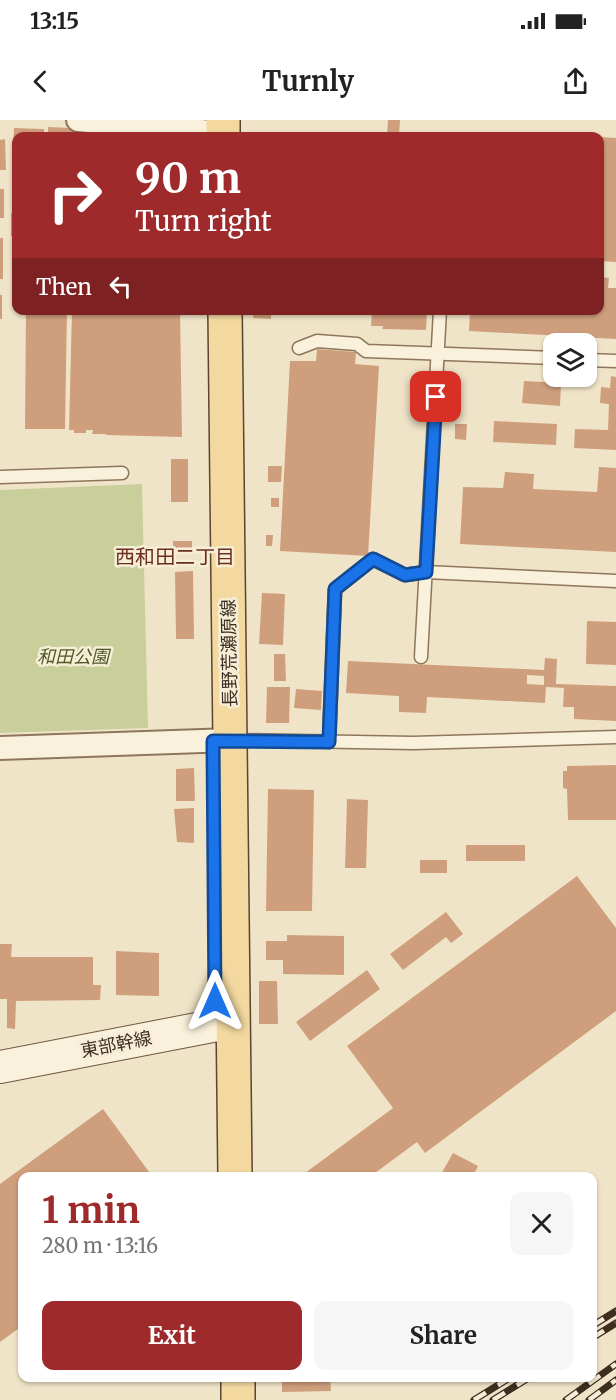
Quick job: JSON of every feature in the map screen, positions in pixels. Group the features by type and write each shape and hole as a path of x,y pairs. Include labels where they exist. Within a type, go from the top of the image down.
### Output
{"main road":[{"name":"長野荒瀬原線","path":"208,315 222,740"},
{"name":"長野荒瀬原線","path":"217,1172 224,1024 222,740 225,315"},
{"name":"長野荒瀬原線","path":"224,1024 235,1172"},
{"path":"219,1382 220,1400"},
{"path":"238,1382 238,1400"}],"street":[{"path":"78,120 214,130"},
{"path":"0,748 222,740"},
{"name":"東部幹線","path":"0,1067 224,1024"}],"lane":[{"path":"421,657 440,315"},
{"path":"299,348 317,341 357,344 366,351 543,358"},
{"path":"597,360 616,361"},
{"path":"0,477 122,473"},
{"path":"329,742 335,589 373,559 405,575 426,572 616,581"},
{"path":"222,740 412,743 616,737"}],"green space":[{"name":"和田公園","path":"142,484 148,728 0,733 0,490"}],"building":[{"path":"388,120 400,120 399,132 387,132"},
{"path":"48,127 120,130 120,132 48,132"},
{"path":"14,128 44,129 44,132 14,132"},
{"path":"604,137 616,138 616,262 604,261"},
{"path":"5,139 6,170 0,170 0,140"},
{"path":"0,189 4,189 4,218 0,218"},
{"path":"11,213 12,213 12,236"},
{"path":"0,238 3,238 3,279 0,279"},
{"path":"604,277 609,278 608,288 616,288 616,339 597,338 597,333 543,333 543,335 469,331 470,315 604,315"},
{"path":"0,295 2,295 2,319 0,319"},
{"path":"26,315 67,315 65,429 25,429"},
{"path":"72,315 180,315 182,437 106,435 92,434 93,430 86,430 86,433 74,433 74,430 69,430"},
{"path":"253,315 271,315 271,319 253,318"},
{"path":"372,315 427,315 426,330 382,329 383,326 371,326"},
{"path":"317,349 356,352 355,364 379,366 368,556 280,551 290,361 316,361"},
{"path":"611,376 616,377 616,450 574,448 575,429 608,430 609,404 600,403 601,387 610,388"},
{"path":"524,381 543,382 543,387 561,387 560,406 522,403"},
{"path":"494,421 557,424 556,445 493,442"},
{"path":"455,424 467,424 466,440 455,439"},
{"path":"171,459 188,459 188,502 171,502"},
{"path":"268,466 282,466 281,482 268,482"},
{"path":"599,467 616,468 616,552 460,544 463,487 503,488 505,472 534,474 533,489 597,492"},
{"path":"271,498 279,498 279,507 271,507"},
{"path":"266,535 273,535 272,546 266,546"},
{"path":"173,541 192,541 192,551 173,552"},
{"path":"193,571 194,639 176,639 175,572"},
{"path":"262,593 285,594 283,645 259,644"},
{"path":"587,621 616,622 616,665 586,664"},
{"path":"274,654 285,654 286,681 274,681"},
{"path":"545,658 557,659 556,684 616,686 616,721 574,719 574,707 563,707 564,688 546,687 545,703 427,697 426,713 399,712 399,696 346,693 348,661 544,670","holes":["527,675 544,676 544,685 527,684"]},
{"path":"267,687 290,687 289,723 266,723"},
{"path":"296,689 322,691 321,710 294,708"},
{"path":"616,765 616,820 568,820 567,789 563,788 563,771 567,771 567,766"},
{"path":"194,768 195,801 176,801 176,769"},
{"path":"268,789 314,790 312,911 266,911"},
{"path":"347,799 368,800 366,868 345,868"},
{"path":"194,808 194,843 177,842 174,809"},
{"path":"466,845 525,845 525,861 466,861"},
{"path":"420,860 447,860 447,873 420,873"},
{"path":"577,876 616,928 616,1011 425,1153 417,1142 376,1172 306,1172 393,1108 347,1046"},
{"path":"446,912 463,934 451,943 446,937 403,970 390,954"},
{"path":"287,935 344,936 344,975 283,974 283,960 266,960 266,941 287,941"},
{"path":"0,944 12,944 11,957 93,957 93,985 101,985 100,1000 16,1001 15,1029 7,1028 7,999 0,999"},
{"path":"116,951 159,953 159,996 116,995"},
{"path":"367,970 380,989 310,1041 296,1022"},
{"path":"259,981 277,981 278,1024 259,1024"},
{"path":"103,1109 149,1172 18,1172 18,1329 0,1342 0,1184"},
{"path":"453,1153 478,1166 475,1172 442,1172"},
{"path":"282,1382 330,1382 331,1391 282,1392"}],"railway":[{"path":"597,1323 616,1311"},
{"path":"597,1335 616,1323"},
{"path":"597,1378 616,1364"},
{"path":"589,1400 616,1380"},
{"path":"474,1400 503,1382"},
{"path":"493,1400 522,1382"},
{"path":"566,1400 591,1382"}],"district":[{"name":"西和田二丁目","path":"175,556"}],"route":[{"path":"215,1001 213,741 329,742 335,589 373,559 405,575 426,572 436,397"}]}
